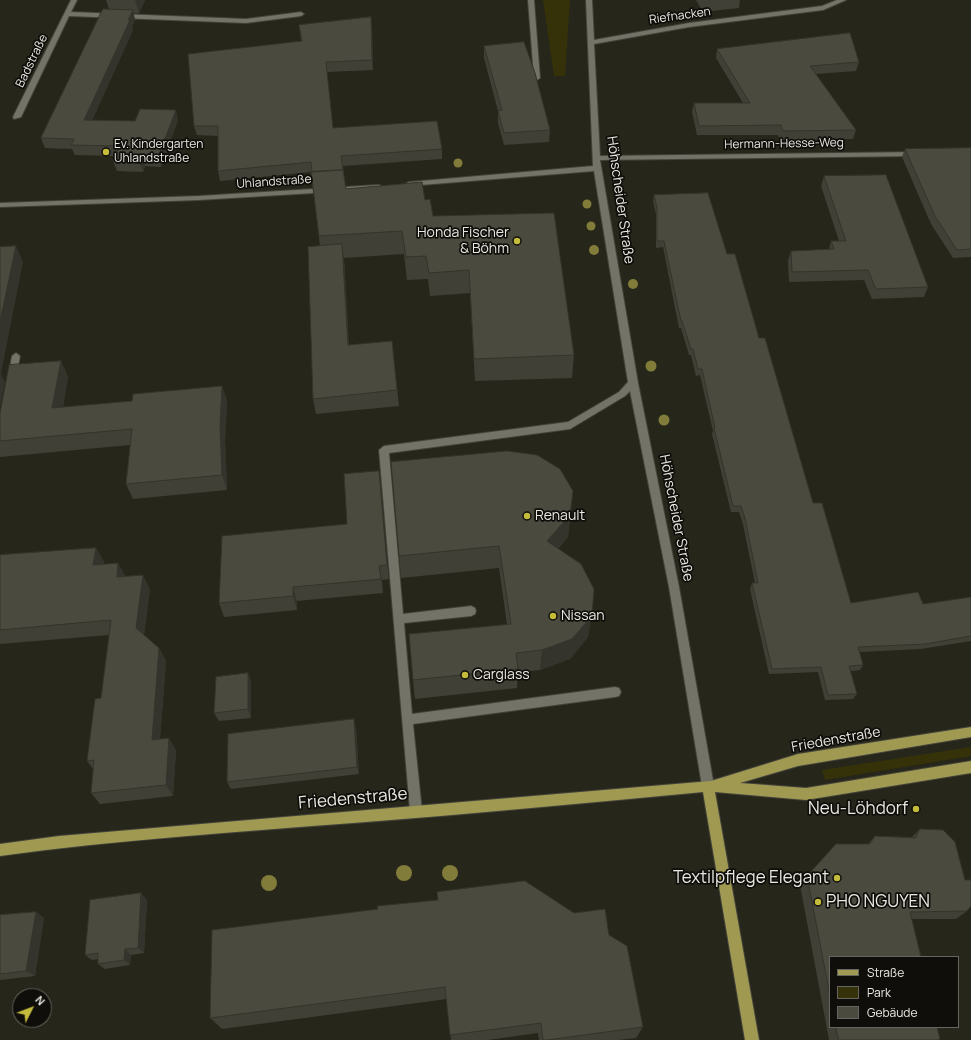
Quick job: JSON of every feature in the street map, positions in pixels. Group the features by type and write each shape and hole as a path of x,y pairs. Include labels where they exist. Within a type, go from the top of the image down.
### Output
{"main road":[{"name":"Friedenstraße","path":"708,786 798,760 971,732"},
{"name":"Friedenstraße","path":"0,850 59,842 198,828 504,805 708,786 806,794 971,767"},
{"name":"Höhscheider Straße","path":"708,786 752,1040"}],"street":[{"name":"Badstraße","path":"17,117 74,0"},
{"path":"531,0 537,78"},
{"name":"Höhscheider Straße","path":"589,0 598,168 633,383 674,588 708,786"},
{"name":"Riefnacken","path":"591,43 689,25 823,8 844,0"},
{"path":"67,14 246,21 301,14"},
{"name":"Hermann-Hesse-Weg","path":"597,158 924,154"},
{"path":"404,185 598,168"},
{"name":"Uhlandstraße","path":"0,205 199,198 383,186"},
{"path":"10,387 16,356"},
{"path":"416,811 384,450 570,424 622,394 633,383"},
{"path":"400,619 471,611"},
{"path":"408,720 615,692"}],"green space":[{"path":"543,0 570,0 565,76 554,76"},
{"path":"971,747 971,756 825,780 822,770"}],"building":[{"path":"103,9 133,10 128,20 130,20 84,120 135,121 140,109 176,110 158,157 141,156 139,162 113,161 120,146 71,145 74,139 41,138"},
{"path":"371,17 372,60 326,62 333,128 437,121 442,149 341,156 343,170 312,172 311,162 218,171 218,126 194,126 188,54 302,41 299,25"},
{"path":"850,33 859,62 810,66 856,130 783,131 781,125 699,126 694,103 750,103 717,49"},
{"path":"524,42 535,73 550,130 504,133 498,111 502,110 484,46"},
{"path":"971,148 971,249 957,250 935,216 905,149"},
{"path":"343,170 346,189 422,182 425,200 430,199 433,216 554,213 574,355 474,359 469,270 429,273 426,256 406,257 402,231 319,236 311,172"},
{"path":"886,175 928,287 876,289 868,270 792,272 791,251 834,249 831,241 846,241 824,176"},
{"path":"708,193 727,254 735,254 759,338 765,338 813,503 822,503 851,603 918,592 923,604 971,597 971,636 925,644 858,647 863,665 849,666 857,694 828,695 821,667 772,669 752,583 758,583 745,518 741,506 733,506 714,428 702,369 698,369 693,349 691,349 681,321 664,241 657,241 657,208 654,195"},
{"path":"342,244 348,345 392,341 397,390 313,399 308,247"},
{"path":"16,246 0,322 0,247"},
{"path":"61,361 52,408 132,401 133,394 222,386 220,426 222,475 126,484 132,429 0,441 0,413 9,365"},
{"path":"507,451 537,455 560,469 573,491 570,515 547,541 581,564 594,589 592,616 572,639 542,650 516,653 518,669 413,680 409,634 511,624 499,546 399,556 391,462"},
{"path":"379,471 387,565 379,566 381,579 293,587 293,596 219,603 222,536 347,524 344,474"},
{"path":"96,548 93,565 118,563 117,577 143,575 136,628 159,648 152,740 169,738 166,785 91,793 94,760 87,761 95,699 101,698 111,620 0,630 0,555"},
{"path":"248,673 248,709 214,713 216,677"},
{"path":"354,719 357,767 227,782 228,734"},
{"path":"920,829 943,830 955,842 965,880 971,880 971,906 967,911 910,912 921,956 829,956 829,990 807,876 836,844 870,844 875,836 915,838"},
{"path":"525,881 574,913 605,909 609,935 627,946 643,1027 547,1040 543,1040 541,1023 450,1035 445,987 210,1018 212,930 378,909 377,906 438,900 437,892"},
{"path":"141,893 138,948 125,949 124,960 98,964 98,953 85,955 90,900"},
{"path":"36,912 26,971 0,974 0,915"},
{"path":"836,1028 937,1028 940,1039 938,1040 839,1040"}],"place":[{"name":"Ev. Kindergarten Uhlandstraße","path":"106,152"},
{"name":"Honda Fischer & Böhm","path":"517,241"},
{"name":"Renault","path":"527,516"},
{"name":"Nissan","path":"553,616"},
{"name":"Carglass","path":"465,675"},
{"name":"Neu-Löhdorf","path":"916,809"},
{"name":"Textilpflege Elegant","path":"837,878"},
{"name":"PHO NGUYEN","path":"818,902"}]}
